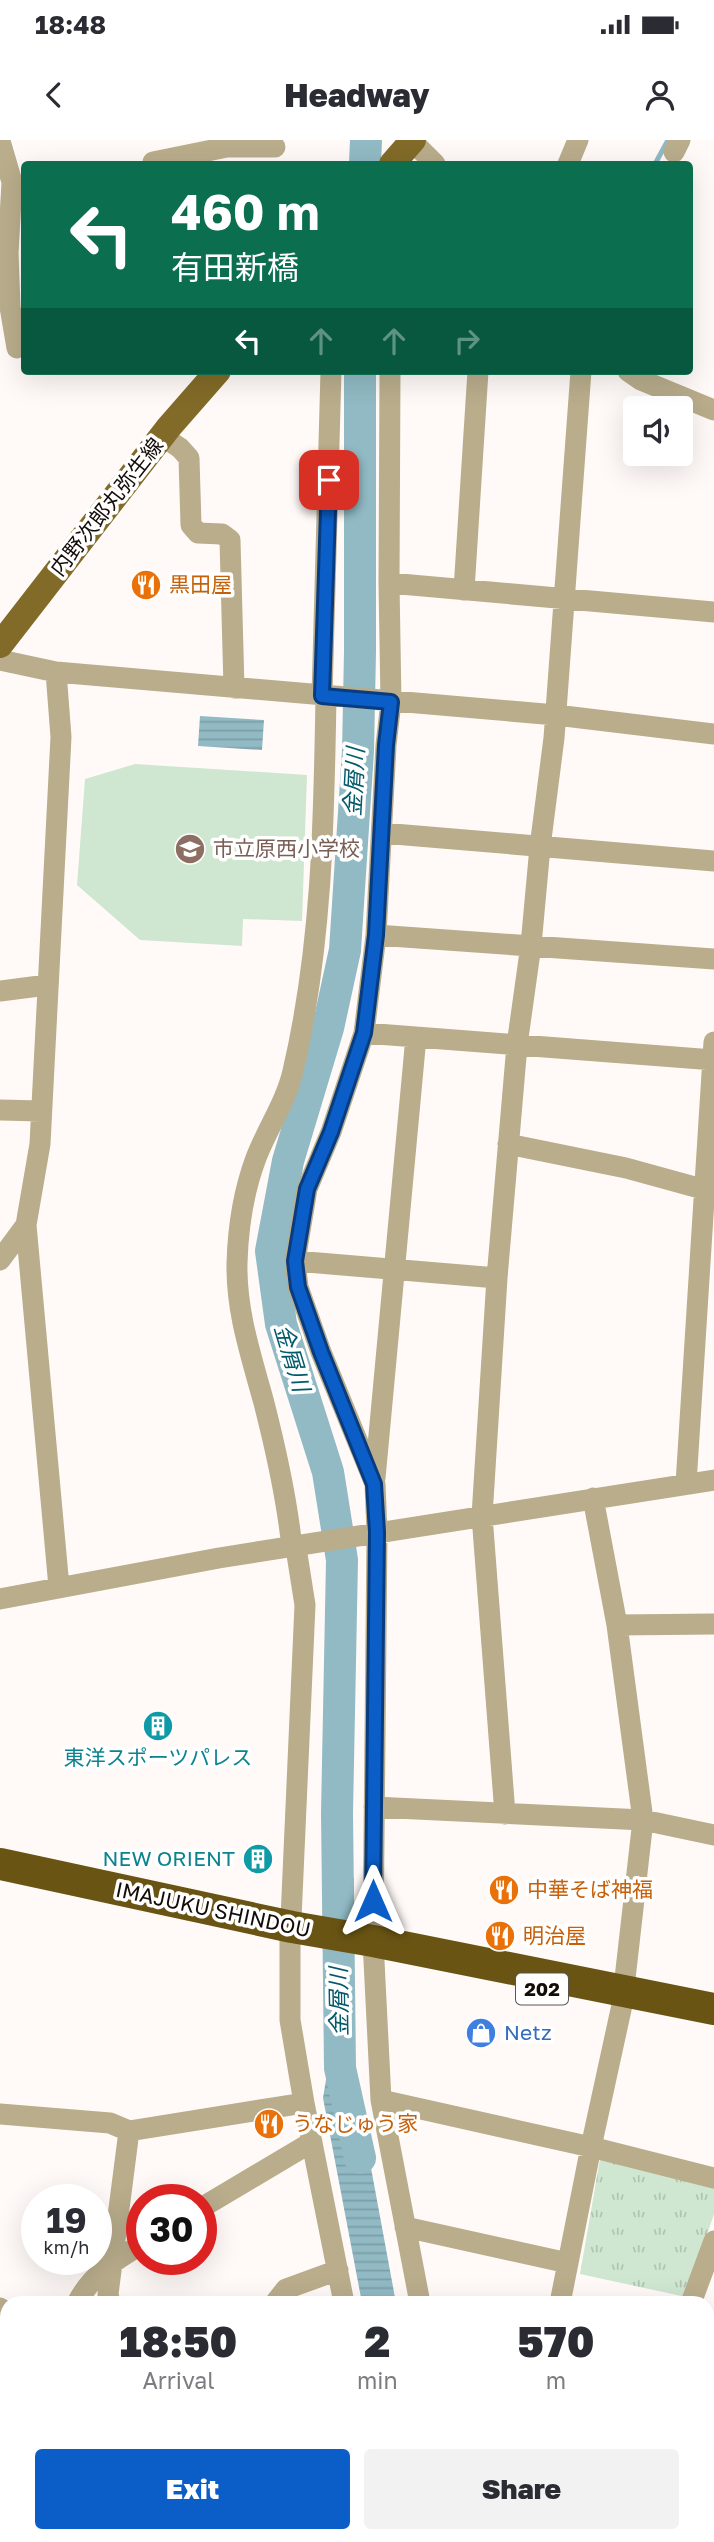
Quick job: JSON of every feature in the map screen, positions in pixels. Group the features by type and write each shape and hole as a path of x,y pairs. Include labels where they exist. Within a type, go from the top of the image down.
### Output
{"highway":[{"name":"IMAJUKU SHINDOU","path":"0,1864 291,1934"},
{"name":"IMAJUKU SHINDOU","path":"0,1882 372,1949 623,1998 714,2010"},
{"name":"IMAJUKU SHINDOU","path":"623,1998 714,2026"}],"main road":[{"path":"394,161 412,140"},
{"name":"内野次郎丸弥生線","path":"0,645 162,436 215,375"}],"street":[{"path":"412,140 432,161"},
{"path":"569,161 578,140"},
{"path":"1,146 12,182 9,253 14,349"},
{"path":"158,161 227,147 275,150"},
{"path":"331,375 320,896 293,1072 282,1104 256,1159 240,1227 237,1294 285,1496 305,1605 291,1934 290,2020 343,2296"},
{"path":"374,1484 321,1352 298,1287 295,1261 307,1189 331,1132 364,1033 376,935 386,745 391,702 388,583 390,375"},
{"path":"464,590 478,375"},
{"path":"505,1814 482,1516 497,1278 517,1045 531,945 555,715 581,375"},
{"path":"634,375 714,411"},
{"path":"162,436 189,458 191,525 198,533 222,534 230,540 234,688"},
{"path":"388,583 714,612"},
{"path":"0,660 57,671 555,715 714,734"},
{"path":"57,671 61,737 40,1144 26,1225 59,1587"},
{"path":"382,833 714,861"},
{"path":"376,935 714,959"},
{"path":"0,991 47,985"},
{"path":"364,1033 517,1045 714,1054 686,1484"},
{"path":"416,1037 374,1484 377,1532 372,1949 381,2100 419,2296"},
{"path":"0,1110 41,1111"},
{"path":"509,1144 626,1168 706,1190"},
{"path":"0,1260 26,1225"},
{"path":"295,1261 497,1278"},
{"path":"0,1599 219,1558 714,1480"},
{"path":"561,2296 623,1998 643,1820 617,1625 593,1498"},
{"path":"617,1625 714,1624"},
{"path":"374,1807 643,1820 714,1835"},
{"path":"381,2100 591,2147 714,2178"},
{"path":"0,2113 110,2123 129,2131 304,2104"},
{"path":"112,2262 129,2131"},
{"path":"217,2198 312,2142"},
{"path":"405,2227 568,2263"},
{"path":"694,2296 714,2241"},
{"path":"112,2262 126,2254"},
{"path":"280,2296 286,2288 338,2270"},
{"path":"82,2296 88,2284 98,2275"},
{"path":"108,2296 110,2275"}],"green space":[{"path":"135,764 307,775 302,921 243,919 242,946 140,940 77,885 85,779"},
{"path":"600,2159 714,2184 714,2214 686,2296 580,2274"}],"water":[{"path":"200,716 264,720 262,750 198,746"},
{"path":"336,1871 354,1878 352,1980 340,2056 342,2109 364,2130 395,2296 361,2296 323,2098 344,1971"}],"pier":[{"path":"336,1910 357,1915 356,1973 341,1970"}],"waterway":[{"name":"金屑川","path":"365,161 366,140"},
{"path":"657,161 668,140"},
{"name":"金屑川","path":"360,375 358,751 345,950 328,1028 288,1161 271,1251 281,1324 328,1472 342,1560 337,1813 340,2068 360,2158"}],"place":[{"name":"黒田屋","path":"146,585"},
{"name":"市立原西小学校","path":"190,849"},
{"name":"東洋スポーツパレス","path":"158,1726"},
{"name":"NEW ORIENT","path":"258,1859"},
{"name":"中華そば神福","path":"504,1890"},
{"name":"明治屋","path":"500,1936"},
{"name":"Netz","path":"481,2033"},
{"name":"うなじゅう家","path":"269,2124"}],"route":[{"path":"329,480 322,696 391,702 386,745 376,935 364,1033 331,1132 307,1189 295,1261 298,1287 321,1352 374,1484 377,1532 373,1901"}]}
